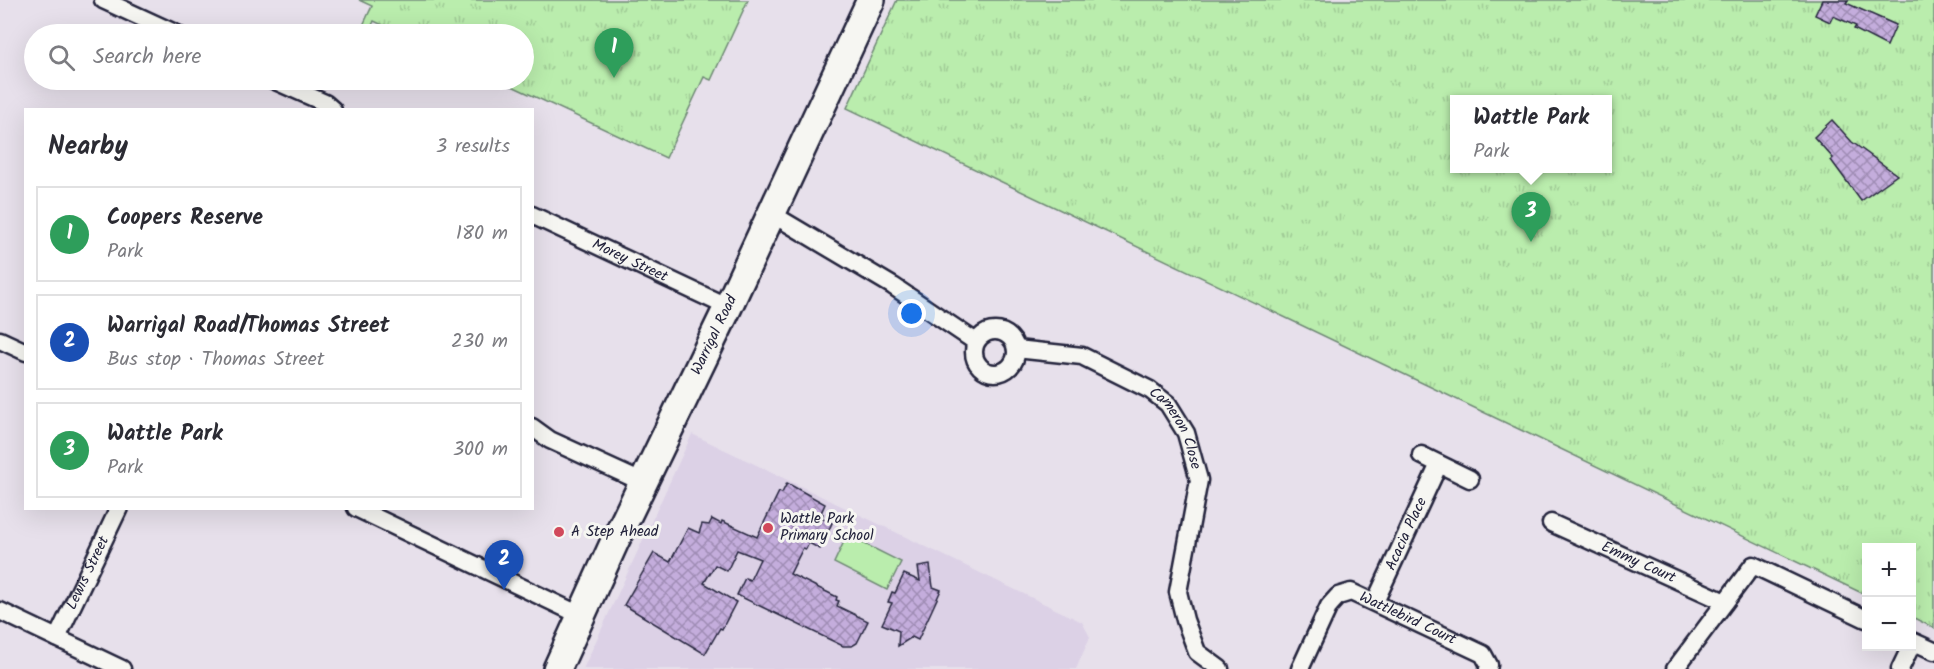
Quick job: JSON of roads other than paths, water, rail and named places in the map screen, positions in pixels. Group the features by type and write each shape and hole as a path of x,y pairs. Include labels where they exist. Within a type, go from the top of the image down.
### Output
{"main road":[{"name":"Warrigal Road","path":"557,669 615,541 728,307 871,0"}],"street":[{"path":"103,0 155,24"},
{"path":"296,90 325,103 331,108"},
{"path":"772,214 893,286 976,342"},
{"name":"Morey Street","path":"534,216 728,307"},
{"path":"999,331 1010,337 1017,355 1012,366 995,374 987,372 976,363 974,349 976,342 986,333 999,331"},
{"path":"0,340 24,351"},
{"name":"Cameron Close","path":"1016,349 1082,356 1150,390 1168,404 1185,433 1198,480 1178,592 1197,652 1220,669"},
{"path":"534,428 550,440 644,483"},
{"path":"1421,455 1470,479"},
{"name":"Acacia Place","path":"1375,602 1439,464"},
{"name":"Lewis Street","path":"57,638 118,510"},
{"path":"360,510 582,616"},
{"name":"Emmy Court","path":"1551,523 1725,602"},
{"path":"1675,669 1753,565 1862,617"},
{"name":"Wattlebird Court","path":"1300,669 1329,606 1338,596 1351,592 1483,654 1489,664 1488,669"},
{"path":"0,611 122,669"},
{"path":"1916,644 1934,651"},
{"path":"1900,669 1908,651"}],"place":[{"name":"Coopers Reserve","path":"614,78"},
{"name":"Wattle Park","path":"1531,242"},
{"name":"Wattle Park Primary School","path":"768,528"},
{"name":"A Step Ahead","path":"559,532"},
{"name":"Warrigal Road/Thomas Street","path":"504,590"}]}
